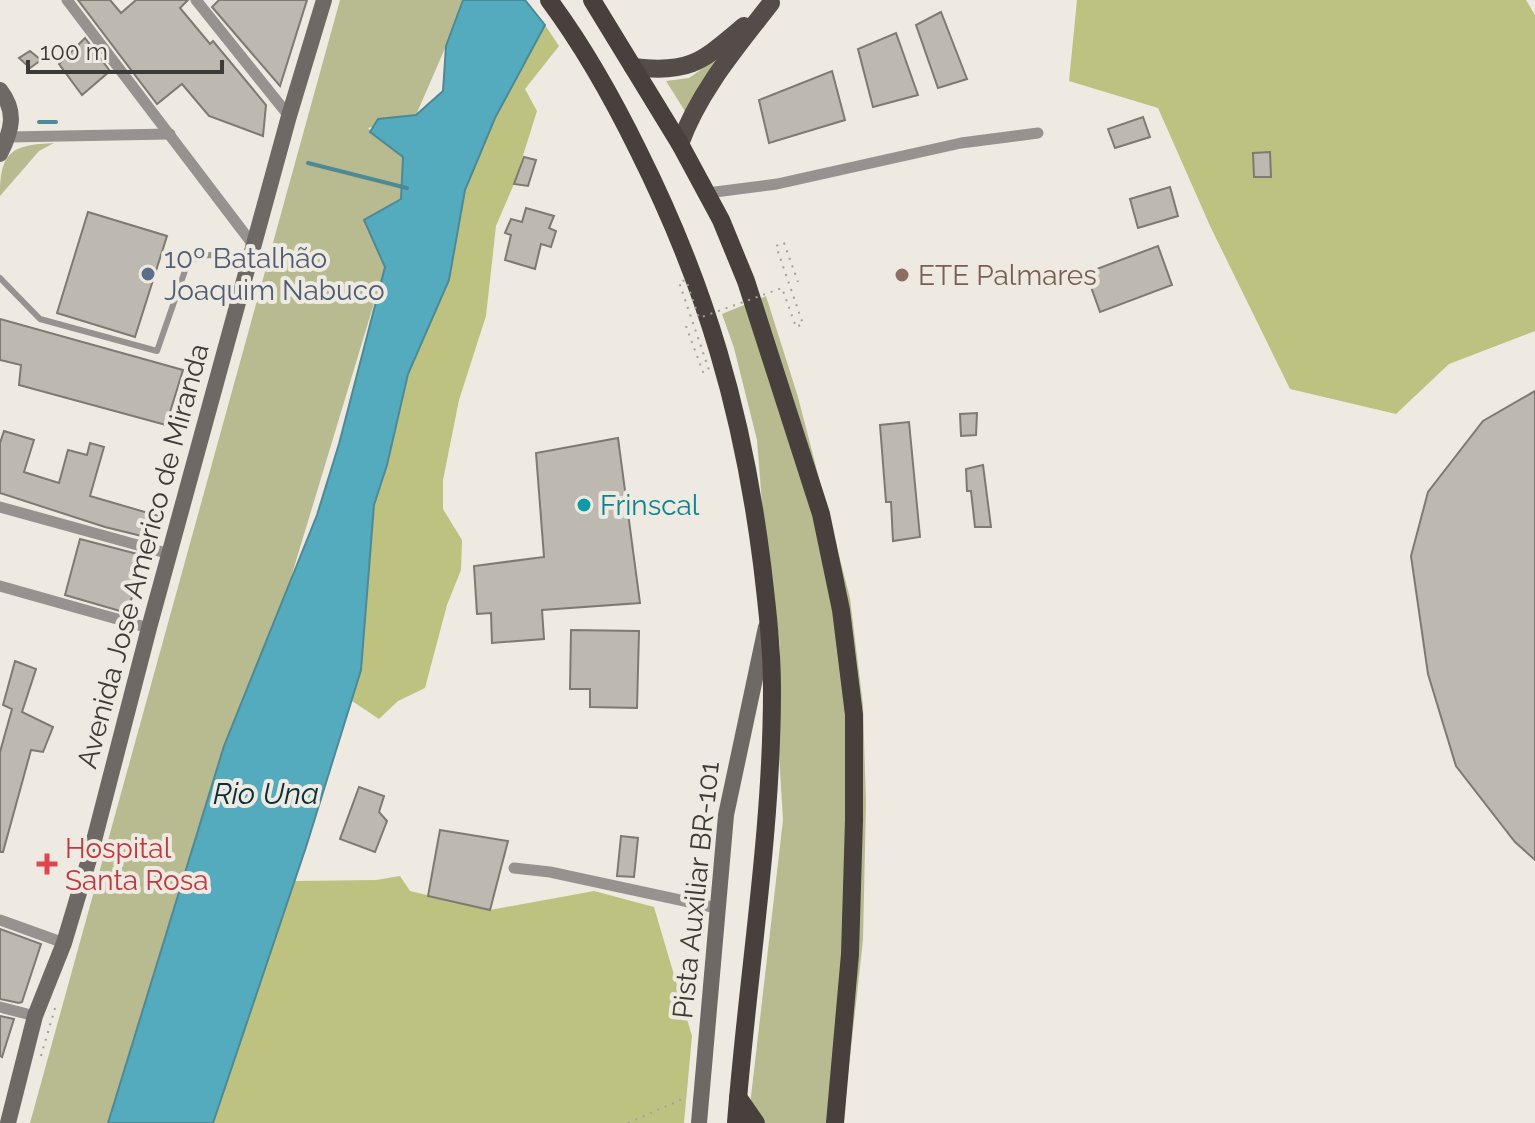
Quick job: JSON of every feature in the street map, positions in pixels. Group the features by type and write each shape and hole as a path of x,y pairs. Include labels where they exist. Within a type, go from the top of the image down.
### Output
{"highway":[{"path":"549,0 593,65 658,190 686,252 714,335 741,432 757,523 768,617 771,730 764,837 736,1123"},
{"path":"594,4 707,193 746,281 821,514 841,610 854,715 850,954 836,1115 822,1123"},
{"path":"738,1097 756,1123"}],"main road":[{"name":"Avenida Jose Americo de Miranda","path":"8,1123 35,1016 64,943 90,856 149,628 289,116 324,0"},
{"path":"633,67 658,70 690,66 707,56 773,2"},
{"path":"680,144 688,122 705,93 773,2"},
{"path":"0,90 12,110 13,123 0,154"},
{"name":"Pista Auxiliar BR-101","path":"699,1123 731,784 768,617"}],"street":[{"path":"67,0 170,134 253,251"},
{"path":"196,0 289,116"},
{"path":"707,193 777,184 961,143 1038,133"},
{"path":"9,137 170,134"},
{"path":"0,507 170,554"},
{"path":"0,586 149,628"},
{"path":"514,868 550,872 717,908"},
{"path":"0,920 64,943"},
{"path":"0,1007 35,1016"}],"lane":[{"path":"0,278 40,319 157,351 188,262 208,255 253,251"}],"path":[{"path":"686,326 703,372 709,370 679,282 686,280 699,318 782,288 796,327 803,324 776,246 784,243 798,282"},
{"path":"628,1123 701,1093"}],"green space":[{"path":"340,0 462,0 416,115 368,128 403,157 401,199 364,220 385,267 289,584 224,746 108,1123 30,1123"},
{"path":"1077,0 1526,0 1535,15 1535,331 1449,364 1396,414 1290,389 1211,228 1158,108 1069,81"},
{"path":"545,25 559,46 525,89 537,111 514,184 496,226 486,316 459,400 443,480 443,509 462,540 461,570 447,605 425,688 398,701 379,719 352,701 361,670 374,505 387,465 408,374 449,280 465,190 495,118"},
{"path":"726,52 688,116 666,81 689,78"},
{"path":"54,143 39,151 0,196 3,169 11,153 28,146"},
{"path":"766,296 798,397 850,598 863,705 866,803 863,940 844,1111 835,1123 762,1123 750,1105 783,820 777,723 780,645 764,528 757,440 734,348 722,314"},
{"path":"400,876 410,891 490,910 594,891 654,907 692,1036 684,1123 213,1123 295,881 376,880"}],"water":[{"name":"Rio Una","path":"463,0 525,0 545,25 495,118 465,190 449,280 408,374 387,465 374,505 361,670 306,847 213,1123 108,1123 224,746 317,515 339,444 385,267 364,220 401,199 403,157 370,132 378,119 416,115 443,91 446,46"}],"building":[{"path":"78,0 110,0 121,13 136,0 188,0 180,8 210,44 213,41 266,105 263,136 209,116 182,84 157,104"},
{"path":"219,0 307,0 280,86 212,7"},
{"path":"941,12 967,79 938,88 916,25"},
{"path":"896,33 918,95 873,107 858,49"},
{"path":"85,38 110,71 82,95 59,64"},
{"path":"30,51 41,60 30,68 19,58"},
{"path":"832,71 845,120 769,143 759,100"},
{"path":"1143,117 1150,137 1115,148 1108,129"},
{"path":"1270,152 1271,177 1254,177 1253,153"},
{"path":"524,157 536,160 528,186 514,184"},
{"path":"1170,187 1178,216 1138,228 1130,199"},
{"path":"526,208 554,216 549,228 556,231 551,247 541,244 535,269 505,260 511,235 505,233 511,219 522,222"},
{"path":"88,212 167,236 135,337 57,313"},
{"path":"1158,246 1172,285 1100,312 1086,273"},
{"path":"0,319 183,370 166,425 19,385 21,365 0,360"},
{"path":"1535,391 1535,860 1515,842 1456,766 1428,674 1411,556 1428,492 1483,421"},
{"path":"977,413 976,435 961,436 960,414"},
{"path":"909,422 920,537 893,541 891,502 886,502 880,425"},
{"path":"4,431 34,440 24,472 59,483 68,450 87,455 90,443 104,447 90,496 162,517 158,540 105,527 0,493 0,443"},
{"name":"Frinscal","path":"618,438 640,603 542,610 544,639 492,643 491,613 477,614 474,566 544,557 536,453"},
{"path":"983,465 991,527 975,527 966,469"},
{"path":"80,539 145,556 127,613 65,595"},
{"path":"571,630 639,631 637,708 590,707 590,689 570,689"},
{"path":"15,661 36,669 22,712 53,727 43,752 31,750 3,852 0,852 0,752 12,709 3,705"},
{"path":"359,787 384,796 379,812 387,821 375,852 340,839"},
{"path":"440,830 508,841 490,910 428,896"},
{"path":"621,836 638,838 634,877 617,876"},
{"path":"0,929 41,944 22,1002 19,1003 0,999"},
{"path":"0,1016 14,1019 2,1057 0,1056"}],"waterway":[{"path":"39,122 56,122"},
{"path":"308,163 407,188"}],"place":[{"name":"10º Batalhão Joaquim Nabuco","path":"148,274"},
{"name":"ETE Palmares","path":"902,275"},
{"name":"Frinscal","path":"584,505"},
{"name":"Hospital Santa Rosa","path":"47,864"}]}
